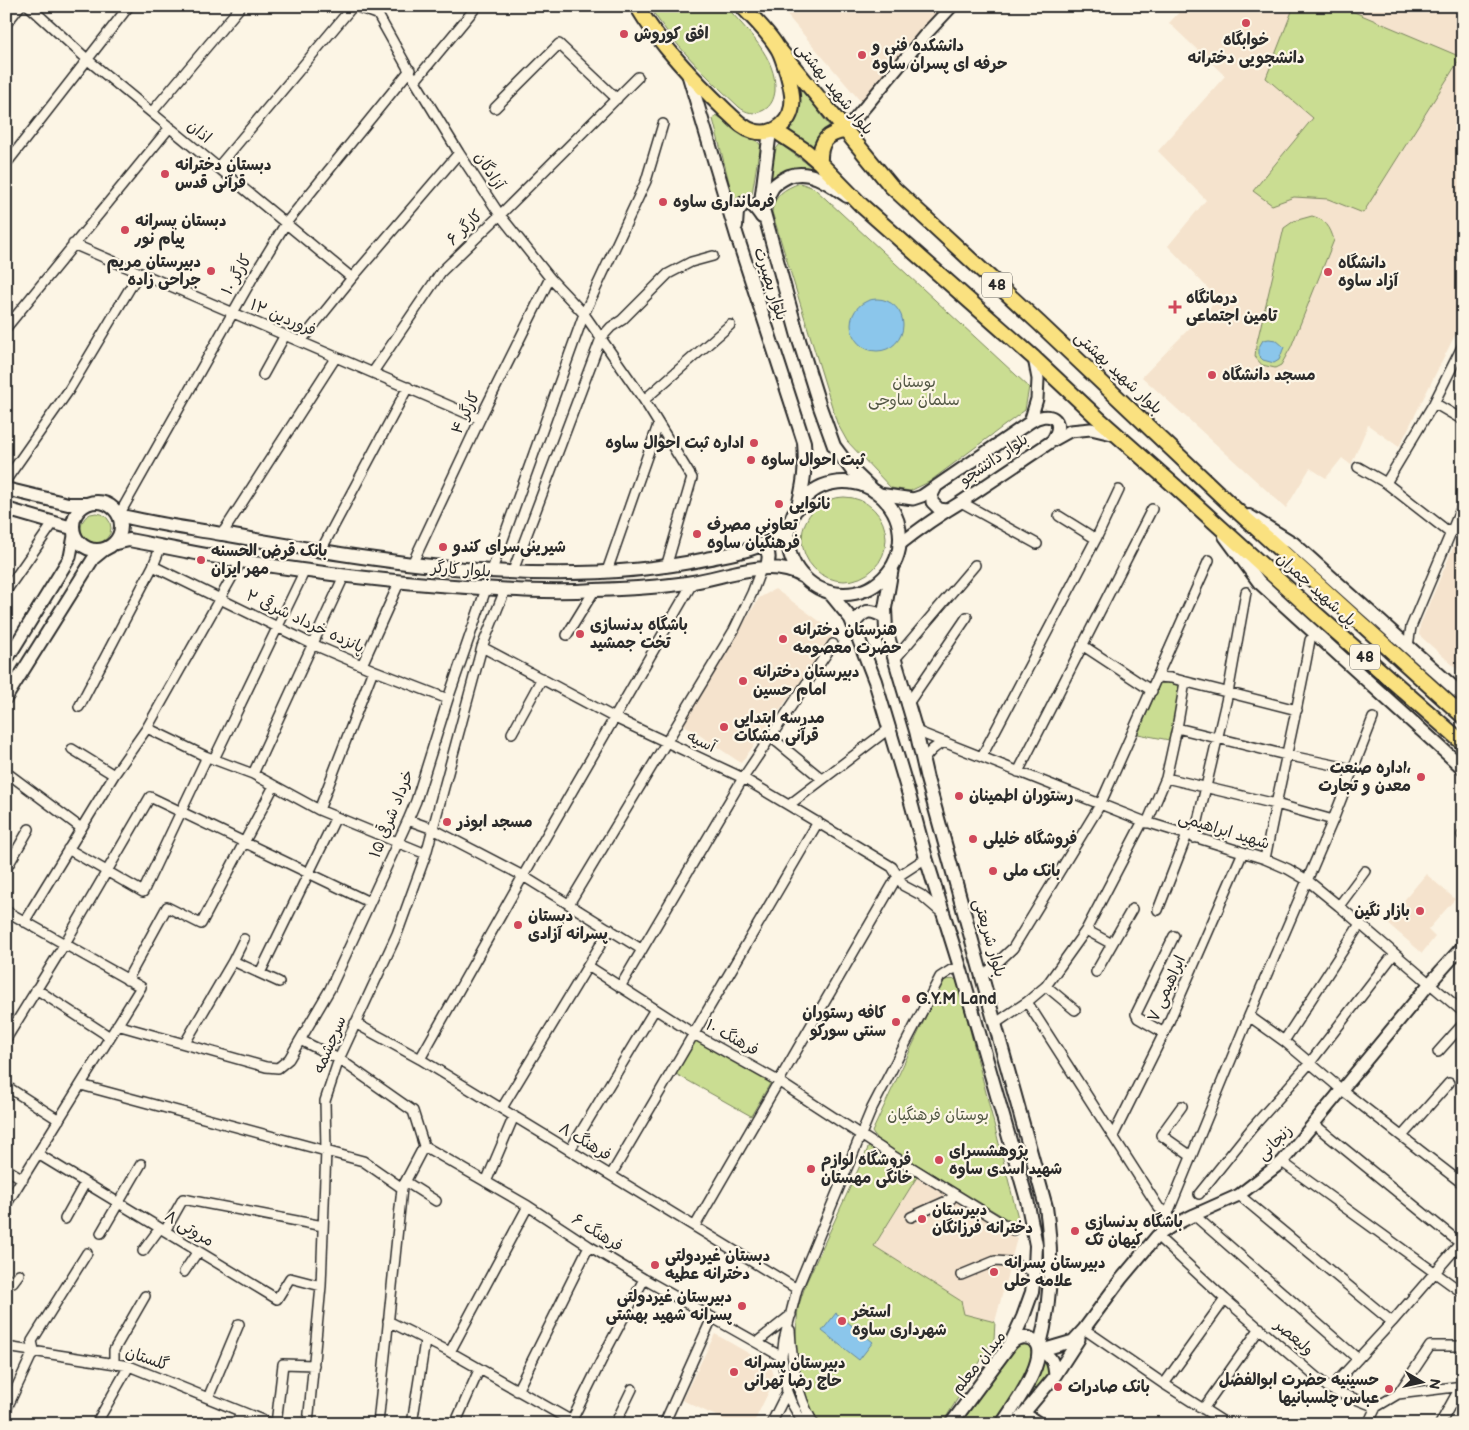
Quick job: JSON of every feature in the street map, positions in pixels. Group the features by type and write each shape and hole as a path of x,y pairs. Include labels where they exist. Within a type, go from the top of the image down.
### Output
{"main road":[{"name":"48","path":"637,6 666,46 702,88 740,124 754,132 772,131 789,117 793,102 791,85 777,47 742,6"},
{"name":"بلوار شهید بهشتی","path":"777,47 891,186 1040,323 1234,508 1293,543 1463,696"},
{"name":"بلوار بصیرت","path":"687,70 737,236 804,442 804,485 797,509"},
{"name":"48","path":"772,131 806,151 820,162 861,205 1034,358 1116,435 1214,522"},
{"name":"بلوار بصیرت","path":"772,131 761,202 762,210 799,340 834,446 851,469 876,492"},
{"path":"820,162 821,149 825,140 830,134 845,131"},
{"path":"762,210 773,187 782,179 796,174 807,174 824,181 861,205"},
{"path":"737,236 736,217 739,208 744,203 753,205 767,226"},
{"path":"846,482 856,483 876,492 893,512 900,534 900,545 892,568 882,580 868,589 845,594 829,592 816,586 804,577 794,563 789,547 791,522 797,509 810,494 827,485 846,482"},
{"path":"6,489 68,504 101,502 114,509 119,515 121,529 116,542 104,550 90,550 78,542 73,532 54,522 9,513"},
{"path":"73,532 76,514 87,504"},
{"name":"پل شهید چمران","path":"1234,508 1463,716"},
{"name":"بلوار کارگر","path":"119,515 148,523 320,552 453,568 513,571 607,571 666,567 733,553 762,544 778,536 791,522"},
{"path":"1214,522 1259,582 1463,768"},
{"name":"پل شهید چمران","path":"1214,522 1463,743"},
{"name":"بلوار کارگر","path":"116,542 129,540 241,561 400,583 505,590 594,590 692,582 763,568 781,568 796,572 804,577"},
{"path":"762,544 767,548 769,561 763,568"},
{"name":"بلوار شریعتی","path":"892,568 885,608 886,630 916,731 1046,1207 1052,1261 1039,1350"},
{"path":"829,592 845,610 853,624 890,728 926,858 960,967 1027,1200 1036,1245 1035,1272 1024,1318 1011,1343"},
{"path":"853,624 868,611 874,611 885,616"},
{"name":"میدان معلم","path":"951,1424 1011,1343 1021,1337 1027,1338 1033,1340 1039,1350"},
{"path":"1002,1424 1030,1378 1037,1362 1039,1350"}],"street":[{"path":"6,24 20,6"},
{"name":"اذان","path":"29,6 88,60 352,278"},
{"path":"6,164 129,6"},
{"path":"152,112 241,6"},
{"path":"218,167 354,6 375,10 384,6"},
{"path":"415,81 477,6"},
{"path":"845,131 925,35 952,6"},
{"name":"آزادگان","path":"375,10 415,81 500,216 550,278 584,314 644,400 692,478 666,567"},
{"path":"496,108 559,44 617,99"},
{"name":"کارگر ۱۰","path":"119,515 233,312 286,223 410,70"},
{"name":"کارگر ۶","path":"373,372 441,272 500,216 638,77"},
{"path":"492,570 584,314 646,181 663,124"},
{"path":"6,328 170,128"},
{"path":"301,341 352,278 460,153"},
{"name":"۱۲ فروردین","path":"73,244 480,419"},
{"path":"513,571 601,338 668,274 691,262 713,256"},
{"path":"6,480 68,390 139,273"},
{"name":"کارگر ۴","path":"413,562 480,419 550,278"},
{"path":"644,400 730,325"},
{"path":"264,375 285,334"},
{"path":"1386,483 1434,403 1463,345"},
{"path":"222,534 336,357"},
{"name":"بلوار دانشجو","path":"876,492 913,499 936,488 1030,422 1037,399 1038,379 1034,358"},
{"path":"320,552 408,387"},
{"path":"1434,403 1463,420"},
{"path":"1030,422 1043,415 1048,415 1055,419 1058,424 1058,432 1052,441"},
{"path":"607,571 658,425"},
{"name":"بلوار دانشجو","path":"900,545 947,510 1070,431 1092,429 1116,435"},
{"path":"1358,467 1386,483 1450,533"},
{"path":"936,488 932,495 932,502 939,509 947,510"},
{"path":"982,756 1096,539 1119,490"},
{"path":"961,502 1037,544"},
{"path":"1408,646 1411,627 1463,504"},
{"path":"1018,772 1152,509"},
{"path":"1059,516 1096,539"},
{"path":"6,591 54,522"},
{"path":"6,660 70,557 73,532"},
{"path":"79,707 161,546"},
{"path":"6,698 93,559 104,550"},
{"path":"983,976 1013,948 1100,805 1209,560"},
{"path":"24,922 114,775 147,728 241,561"},
{"path":"895,659 976,565"},
{"name":"پانزده خرداد شرقی ۲","path":"152,566 312,644 372,670 448,699"},
{"path":"569,904 734,630 763,568"},
{"path":"214,759 304,570"},
{"path":"253,774 344,576"},
{"path":"420,1059 692,582"},
{"path":"362,665 400,583"},
{"name":"۱۵ خرداد شرقی","path":"185,1043 266,1067 278,1068 289,1059 330,989 416,801 486,588"},
{"path":"433,829 482,648 505,590"},
{"path":"567,635 594,590"},
{"path":"1158,910 1190,836 1206,788 1228,693 1246,592"},
{"path":"907,705 967,617"},
{"path":"1266,859 1286,755 1298,710 1310,640"},
{"path":"620,987 743,778 834,644"},
{"path":"1082,645 1152,691"},
{"name":"آسیه","path":"482,648 615,718 743,778 892,867 904,886 920,895 944,915"},
{"path":"319,810 372,670"},
{"path":"1157,677 1171,678 1298,710"},
{"path":"512,732 542,678"},
{"path":"996,1023 1027,1002 1046,986 1086,930 1145,822 1166,778 1178,728 1185,682"},
{"path":"1172,1226 1168,1213 1249,1016 1334,820 1374,718"},
{"path":"147,728 205,756 253,774 319,810 426,854"},
{"path":"789,805 890,728"},
{"path":"1178,728 1286,755 1353,769"},
{"name":"شهید ابراهیمی","path":"916,731 1145,822 1266,859 1308,880 1463,1012"},
{"path":"771,737 822,780"},
{"path":"923,762 932,749 945,742"},
{"path":"72,749 114,775"},
{"path":"68,849 143,892 205,761 205,756"},
{"path":"6,772 82,828"},
{"path":"1166,778 1334,820"},
{"path":"127,980 167,907 202,924 274,786"},
{"path":"6,1039 64,945 150,797 369,902"},
{"path":"260,973 336,817"},
{"path":"408,820 433,829 523,876 641,949"},
{"path":"610,1175 818,822"},
{"path":"6,869 29,829"},
{"name":"سرچشمه","path":"308,1424 321,1286 326,1150 324,1101 355,1023 397,934 433,829"},
{"name":"ابراهیمی ۷","path":"1113,1136 1164,1033 1243,852"},
{"path":"695,1226 897,877 926,858"},
{"path":"1339,906 1365,871"},
{"path":"1096,972 1132,909"},
{"path":"6,912 141,987 6,1205"},
{"path":"1284,1041 1360,924"},
{"path":"502,1108 610,929"},
{"path":"1086,930 1112,944"},
{"path":"1164,1033 1138,1018 1136,1014 1174,936"},
{"path":"117,1025 185,1043 244,939"},
{"name":"زنجانی","path":"1084,1329 1121,1279 1157,1236 1194,1214 1239,1195 1282,1162 1315,1125 1430,983 1463,946"},
{"path":"1199,1194 1252,1128 1310,1064 1394,954"},
{"path":"233,961 279,982"},
{"name":"فرهنگ ۱۰","path":"588,966 694,1034 778,1081 861,1136 1013,1230"},
{"path":"813,1423 806,1422 799,1416 787,1392 782,1357 784,1340 797,1288 872,1108 940,977 960,967"},
{"path":"1046,986 1075,1010"},
{"path":"36,990 110,1037"},
{"path":"1027,1002 1159,1208 1168,1213"},
{"path":"570,1150 655,1009"},
{"path":"1249,1016 1284,1041 1342,1090 1462,1183"},
{"name":"فرهنگ ۸","path":"355,1023 502,1108 797,1288"},
{"path":"1438,1052 1463,1024"},
{"path":"300,1040 340,1059 413,1111 424,1146 404,1185 378,1424"},
{"path":"1402,1136 1449,1083"},
{"path":"81,1085 363,1161 404,1185 436,1200"},
{"path":"6,1086 59,1120"},
{"path":"1182,1106 1161,1135 1191,1156"},
{"path":"486,1182 514,1116"},
{"path":"1315,1125 1461,1242 1392,1322 1330,1389"},
{"name":"فرهنگ ۶","path":"424,1146 528,1206 644,1279 782,1357"},
{"name":"مروتی ۸","path":"38,1154 276,1299 290,1278 321,1286"},
{"path":"1282,1162 1463,1293"},
{"path":"101,1233 141,1164"},
{"path":"6,1169 23,1179"},
{"path":"66,1219 85,1183"},
{"path":"911,1217 951,1199 953,1194"},
{"path":"1239,1195 1392,1322"},
{"path":"143,1251 162,1230 183,1199 322,1226"},
{"path":"450,1352 528,1206"},
{"path":"1194,1214 1358,1359"},
{"name":"ولیعصر","path":"1157,1236 1225,1299 1330,1389 1376,1407"},
{"path":"517,1391 589,1246"},
{"path":"184,1272 198,1251"},
{"path":"6,1410 34,1350 32,1341 87,1254"},
{"path":"961,1275 995,1261 1010,1262 1035,1272"},
{"path":"6,1278 14,1282 20,1274"},
{"path":"388,1321 450,1352 573,1423 608,1347 644,1279"},
{"path":"114,1363 114,1350 145,1296"},
{"path":"1164,1384 1225,1299"},
{"path":"664,1424 712,1318"},
{"path":"757,1342 790,1319"},
{"path":"790,1319 798,1388 803,1406 813,1423"},
{"path":"1045,1319 1049,1338 1064,1344"},
{"path":"208,1398 239,1324"},
{"path":"1203,1409 1260,1328"},
{"path":"1039,1350 1073,1341 1084,1329"},
{"path":"1016,1424 1055,1376 1084,1329"},
{"path":"1084,1329 1164,1384 1227,1424"},
{"path":"412,1424 425,1341"},
{"path":"1398,1394 1430,1346 1463,1346"},
{"name":"گلستان","path":"6,1347 130,1366 272,1424"},
{"path":"1039,1350 1051,1358 1054,1364 1055,1376"},
{"path":"276,1424 284,1364 314,1365"},
{"path":"96,1424 130,1366"},
{"path":"457,1420 479,1370"},
{"path":"1368,1424 1376,1407 1398,1394 1462,1386"},
{"path":"1440,1424 1462,1386"},
{"path":"615,1424 632,1389"},
{"path":"771,1424 787,1392"},
{"path":"236,1424 241,1412"},
{"path":"1025,1414 1040,1424"}],"shaded area":[{"name":"دانشکده فنی و حرفه ای پسران ساوه","path":"779,6 945,6 862,103"},
{"name":"دانشگاه آزاد ساوه","path":"1185,6 1463,6 1463,323 1461,323 1399,447 1368,425 1351,465 1342,458 1326,478 1310,468 1286,508 1142,377 1218,299 1168,246 1206,200 1158,151 1225,76 1169,23"},
{"path":"1463,525 1463,674 1419,635 1420,625"},
{"path":"775,589 836,633 741,763 683,724 759,598"},
{"name":"بازار نگین","path":"1426,874 1455,899 1428,930 1435,937 1422,953 1386,922"},
{"path":"917,1177 1017,1238 995,1322 964,1314 874,1246"},
{"name":"دبیرستان پسرانه حاج رضا تهرانی","path":"715,1334 771,1366 775,1379 753,1424 733,1424 682,1400"}],"green space":[{"path":"649,6 726,6 759,45 771,67 775,91 770,104 761,112 754,113 739,107 679,46"},
{"path":"1294,6 1340,6 1461,57 1363,213 1328,199 1294,197 1272,205 1253,191 1313,118 1266,78"},
{"path":"800,87 831,128 820,135 815,148 787,130 795,121 799,110"},
{"path":"716,115 758,142 762,147 758,157 752,194 742,195 734,202 713,119"},
{"path":"780,144 813,168 800,167 788,170 768,183 776,149"},
{"name":"بوستان سلمان ساوجی","path":"800,183 814,188 1029,387 1025,410 929,482 910,491 891,488 847,441 837,423 772,212 775,201 781,193"},
{"path":"1312,216 1327,225 1334,240 1291,347 1281,365 1275,368 1262,365 1255,357 1256,346 1284,228 1294,221"},
{"path":"844,497 867,504 879,516 886,539 879,562 867,574 844,581 821,574 809,562 802,539 809,516 821,504"},
{"path":"96,513 107,517 111,528 107,539 96,543 85,539 81,528 85,517"},
{"path":"1161,681 1180,686 1169,740 1138,734"},
{"name":"بوستان فرهنگیان","path":"957,979 1018,1218 1012,1222 878,1141 872,1132 943,980"},
{"path":"695,1039 771,1082 751,1116 676,1074"},
{"path":"869,1146 917,1177 874,1246 961,1301 964,1314 995,1322 994,1339 942,1424 824,1424 813,1416 807,1405 797,1369 795,1347 798,1308 806,1283"},
{"path":"1022,1344 1030,1347 1031,1355 1028,1367 1014,1394 994,1424 959,1424 1016,1348"},
{"path":"1046,1360 1048,1361 1051,1375 1010,1424 1042,1363"}],"water":[{"path":"877,299 891,303 899,311 903,325 899,339 891,347 877,351 863,347 855,339 851,325 855,311 863,303"},
{"path":"1263,340 1276,340 1284,347 1279,360 1274,363 1263,360 1259,356 1259,347"},
{"path":"836,1313 873,1342 859,1360 822,1331"}],"place":[{"name":"خوابگاه دانشجویی دخترانه","path":"1246,23"},
{"name":"افق کوروش","path":"624,34"},
{"name":"دانشکده فنی و حرفه ای پسران ساوه","path":"862,55"},
{"name":"دبستان دخترانه قرآنی قدس","path":"165,174"},
{"name":"فرمانداری ساوه","path":"663,202"},
{"name":"دبستان پسرانه پیام نور","path":"125,230"},
{"name":"دبیرستان مریم جراحی زاده","path":"211,271"},
{"name":"دانشگاه آزاد ساوه","path":"1328,272"},
{"name":"درمانگاه تامین اجتماعی","path":"1175,307"},
{"name":"مسجد دانشگاه","path":"1212,375"},
{"name":"اداره ثبت احوال ساوه","path":"754,443"},
{"name":"ثبت احوال ساوه","path":"751,460"},
{"name":"نانوایی","path":"779,504"},
{"name":"تعاونی مصرف فرهنگیان ساوه","path":"697,534"},
{"name":"شیرینی‌سرای کندو","path":"443,547"},
{"name":"بانک قرض الحسنه مهر ایران","path":"201,560"},
{"name":"باشگاه بدنسازی تخت جمشید","path":"580,634"},
{"name":"هنرستان دخترانه حضرت معصومه","path":"783,639"},
{"name":"دبیرستان دخترانه امام حسین","path":"743,681"},
{"name":"مدرسه ابتدایی قرآنی مشکات","path":"724,727"},
{"name":"اداره صنعت، معدن و تجارت","path":"1421,777"},
{"name":"رستوران اطمینان","path":"959,796"},
{"name":"مسجد ابوذر","path":"447,822"},
{"name":"فروشگاه خلیلی","path":"973,839"},
{"name":"بانک ملی","path":"993,871"},
{"name":"بازار نگین","path":"1420,911"},
{"name":"دبستان پسرانه آزادی","path":"518,925"},
{"name":"G.Y.M Land","path":"906,999"},
{"name":"کافه رستوران سنتی سورکو","path":"896,1022"},
{"name":"پژوهشسرای شهید اسدی ساوه","path":"939,1160"},
{"name":"فروشگاه لوازم خانگی مهستان","path":"811,1169"},
{"name":"دبیرستان دخترانه فرزانگان","path":"922,1219"},
{"name":"باشگاه بدنسازی کیهان تک","path":"1075,1231"},
{"name":"دبستان غیردولتی دخترانه عطیه","path":"655,1265"},
{"name":"دبیرستان پسرانه علامه حلی","path":"994,1272"},
{"name":"دبیرستان غیردولتی پسرانه شهید بهشتی","path":"742,1306"},
{"name":"استخر شهرداری ساوه","path":"842,1321"},
{"name":"دبیرستان پسرانه حاج رضا تهرانی","path":"734,1372"},
{"name":"بانک صادرات","path":"1058,1387"},
{"name":"حسینیه حضرت ابوالفضل عباس چلسبانیها","path":"1389,1389"}]}
